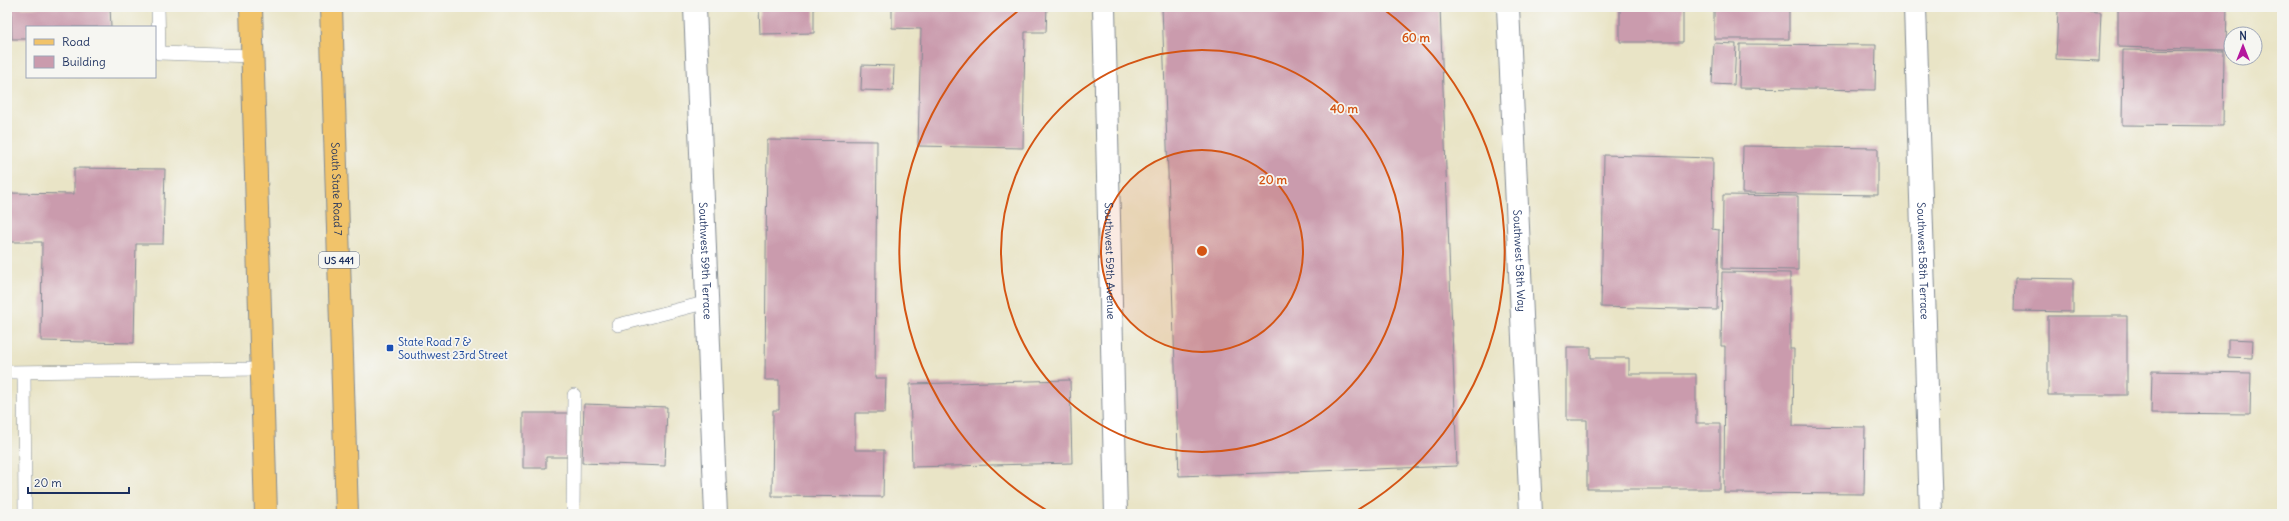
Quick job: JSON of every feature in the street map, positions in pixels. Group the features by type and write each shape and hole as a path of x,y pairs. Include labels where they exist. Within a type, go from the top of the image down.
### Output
{"main road":[{"path":"251,7 266,514"},
{"name":"South State Road 7","path":"331,7 347,514"}],"street":[{"name":"Southwest 59th Terrace","path":"695,7 716,514"},
{"name":"Southwest 59th Avenue","path":"1104,7 1116,514"},
{"name":"Southwest 58th Way","path":"1508,7 1531,514"},
{"name":"Southwest 58th Terrace","path":"1915,7 1931,514"}],"lane":[{"path":"158,7 159,53 253,56"},
{"path":"618,325 708,302"},
{"path":"7,372 262,369"},
{"path":"24,372 25,514"},
{"path":"573,514 574,395"}],"building":[{"path":"110,7 111,26 26,26 26,39 12,39 11,8"},
{"path":"759,7 814,7 814,33 760,34"},
{"path":"892,7 1047,7 1046,32 1025,32 1023,148 918,146 921,29 892,28"},
{"path":"1162,7 1440,7 1457,466 1179,476"},
{"path":"1620,7 1683,7 1683,42 1620,42"},
{"path":"1714,7 1789,7 1789,39 1714,39"},
{"path":"2118,7 2227,7 2227,26 2223,26 2223,50 2118,47"},
{"path":"2058,10 2101,12 2099,61 2056,59"},
{"path":"1714,43 1736,44 1734,85 1712,84"},
{"path":"1740,44 1876,45 1875,90 1739,88"},
{"path":"2123,50 2223,51 2223,126 2122,125"},
{"path":"862,65 894,66 893,91 861,90"},
{"path":"767,140 877,141 875,378 886,378 885,413 855,413 855,450 884,450 883,497 772,496 773,410 779,410 779,380 765,380"},
{"path":"1743,146 1878,148 1878,195 1742,193"},
{"path":"1604,155 1713,158 1712,229 1719,230 1717,310 1601,307"},
{"path":"7,166 10,166 10,193 74,194 74,168 165,169 163,244 136,244 134,343 41,341 42,242 7,242"},
{"path":"1723,195 1798,196 1798,270 1722,269"},
{"path":"1722,272 1790,273 1790,349 1794,349 1793,426 1865,427 1864,494 1724,493 1725,346 1721,346"},
{"path":"2015,278 2073,279 2073,312 2014,311"},
{"path":"2048,316 2127,316 2127,395 2048,395"},
{"path":"2228,339 2253,340 2252,358 2228,357"},
{"path":"1567,347 1591,347 1591,358 1629,358 1629,374 1696,374 1696,423 1720,423 1720,489 1587,489 1587,420 1567,420"},
{"path":"2152,371 2251,373 2250,414 2151,413"},
{"path":"1070,380 1072,463 912,467 910,384"},
{"path":"584,404 667,407 665,466 582,463"},
{"path":"523,413 568,413 568,457 546,457 546,468 523,468"}],"place":[{"name":"State Road 7 & Southwest 23rd Street","path":"390,348"}]}
